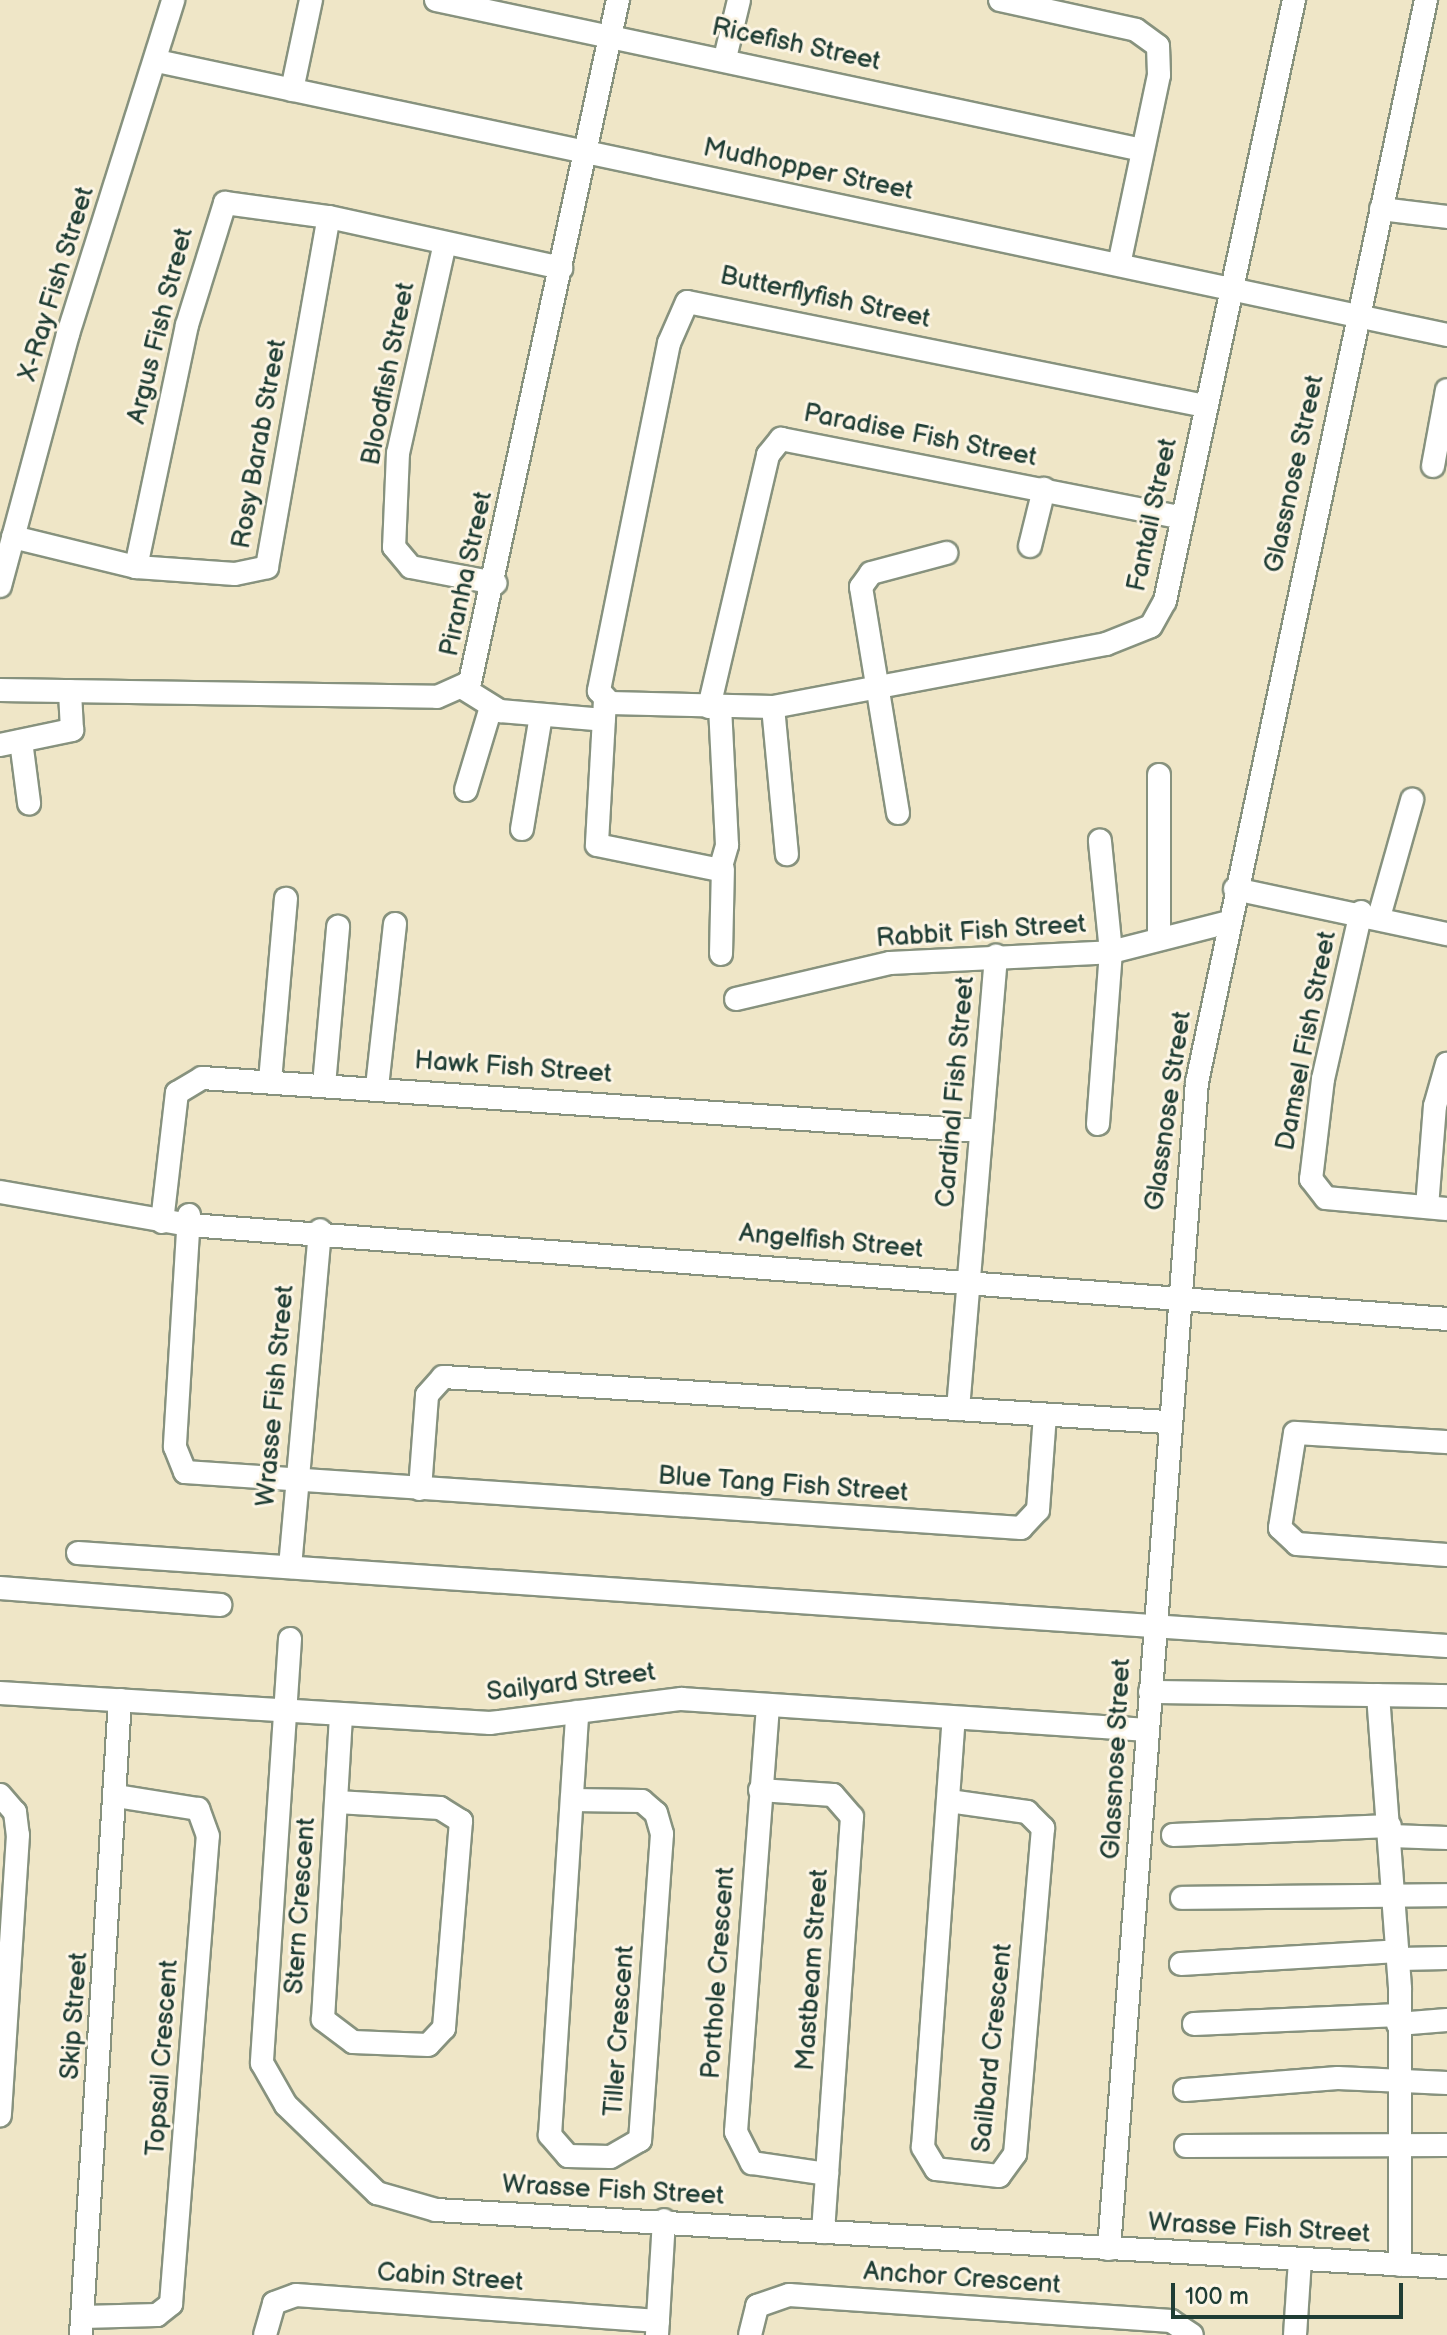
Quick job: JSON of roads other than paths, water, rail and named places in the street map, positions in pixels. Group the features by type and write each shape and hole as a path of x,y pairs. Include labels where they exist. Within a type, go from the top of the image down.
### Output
{"street":[{"name":"X-Ray Fish Street","path":"0,586 173,0"},
{"path":"292,90 311,0"},
{"name":"Ricefish Street","path":"436,0 725,58 1142,150"},
{"name":"Piranha Street","path":"0,690 437,697 463,688 478,663 618,0"},
{"path":"725,58 739,0"},
{"path":"1000,0 1154,39 1161,60 1119,264"},
{"name":"Fantail Street","path":"491,707 541,716 602,704 773,707 1141,632 1165,601 1294,0"},
{"name":"Glassnose Street","path":"1109,2249 1176,1299 1197,1082 1235,889 1426,0"},
{"name":"Mudhopper Street","path":"157,61 1447,335"},
{"name":"Argus Fish Street","path":"136,567 219,208 232,201 329,217 561,268"},
{"path":"1381,209 1447,217"},
{"name":"Rosy Barab Street","path":"13,537 136,567 235,574 272,561 286,439 329,217"},
{"name":"Bloodfish Street","path":"445,243 398,453 394,547 411,567 495,583"},
{"name":"Butterflyfish Street","path":"602,704 669,343 687,302 1205,406"},
{"path":"1433,466 1447,390"},
{"name":"Paradise Fish Street","path":"715,707 775,443 788,438 1182,518"},
{"path":"1030,546 1044,489"},
{"path":"898,813 873,689 863,581 946,553"},
{"path":"463,688 491,707 466,790"},
{"path":"29,803 10,743 72,730 70,691"},
{"path":"602,704 597,845 723,869"},
{"path":"715,707 723,869 721,954"},
{"path":"773,707 787,854"},
{"path":"522,829 541,716"},
{"path":"1159,775 1159,936"},
{"name":"Damsel Fish Street","path":"1412,800 1370,914 1323,1079 1311,1179 1326,1198 1437,1208"},
{"path":"1098,1124 1111,952 1100,841"},
{"path":"1235,889 1370,914 1447,934"},
{"path":"270,1081 286,899"},
{"name":"Rabbit Fish Street","path":"736,999 861,968 996,956 1111,952 1159,936 1229,922"},
{"path":"377,1087 395,924"},
{"path":"324,1085 338,927"},
{"name":"Cardinal Fish Street","path":"967,1282 996,956"},
{"path":"1437,1208 1435,1106 1447,1064"},
{"name":"Hawk Fish Street","path":"163,1216 180,1087 202,1078 377,1087 980,1131"},
{"name":"Angelfish Street","path":"0,1179 163,1216"},
{"name":"Angelfish Street","path":"0,1192 196,1221 1447,1319"},
{"name":"Blue Tang Fish Street","path":"196,1221 177,1460 185,1472 295,1482 1021,1528 1038,1510 1045,1415"},
{"name":"Wrasse Fish Street","path":"290,1567 295,1482 320,1230"},
{"path":"958,1409 967,1282"},
{"path":"420,1489 427,1395 443,1377 1167,1422"},
{"path":"1447,1442 1295,1433 1280,1528 1297,1544 1447,1555"},
{"path":"78,1553 1447,1646"},
{"path":"0,1588 220,1605"},
{"name":"Wrasse Fish Street","path":"290,1639 261,2043 275,2091 362,2182 394,2200 436,2210 664,2220 823,2232 1447,2267"},
{"path":"1150,1692 1447,1696"},
{"name":"Sailyard Street","path":"0,1693 490,1723 659,1699 1148,1730"},
{"path":"1378,1695 1396,1894 1400,2265"},
{"name":"Skip Street","path":"82,2326 117,1796 120,1700"},
{"name":"Porthole Crescent","path":"768,1706 737,2145 752,2163 827,2174"},
{"name":"Tiller Crescent","path":"572,1800 642,1801 656,1813 662,1834 640,2140 610,2157 568,2156 550,2135 577,1712"},
{"name":"Stern Crescent","path":"337,1802 440,1808 461,1821 444,2028 428,2045 353,2042 323,2019 341,1716"},
{"name":"Sailbard Crescent","path":"949,1801 1027,1812 1043,1828 1015,2154 999,2176 936,2169 923,2147 954,1718"},
{"name":"Mastbeam Street","path":"760,1790 833,1795 852,1817 823,2232"},
{"path":"0,1795 15,1812 18,1835 0,2115"},
{"name":"Topsail Crescent","path":"82,2326 157,2315 171,2304 208,1836 198,1809 117,1796"},
{"path":"1173,1835 1390,1831 1447,1838"},
{"path":"1182,1898 1447,1895"},
{"path":"1181,1964 1398,1955 1447,1958"},
{"path":"1194,2024 1447,2020"},
{"path":"1185,2090 1338,2078 1447,2083"},
{"path":"1186,2146 1447,2145"},
{"path":"657,2328 664,2220"},
{"path":"1295,2335 1300,2259"},
{"name":"Cabin Street","path":"265,2335 274,2303 296,2295 657,2328"},
{"name":"Anchor Crescent","path":"750,2335 757,2306 789,2295 1171,2321 1192,2335"}]}
